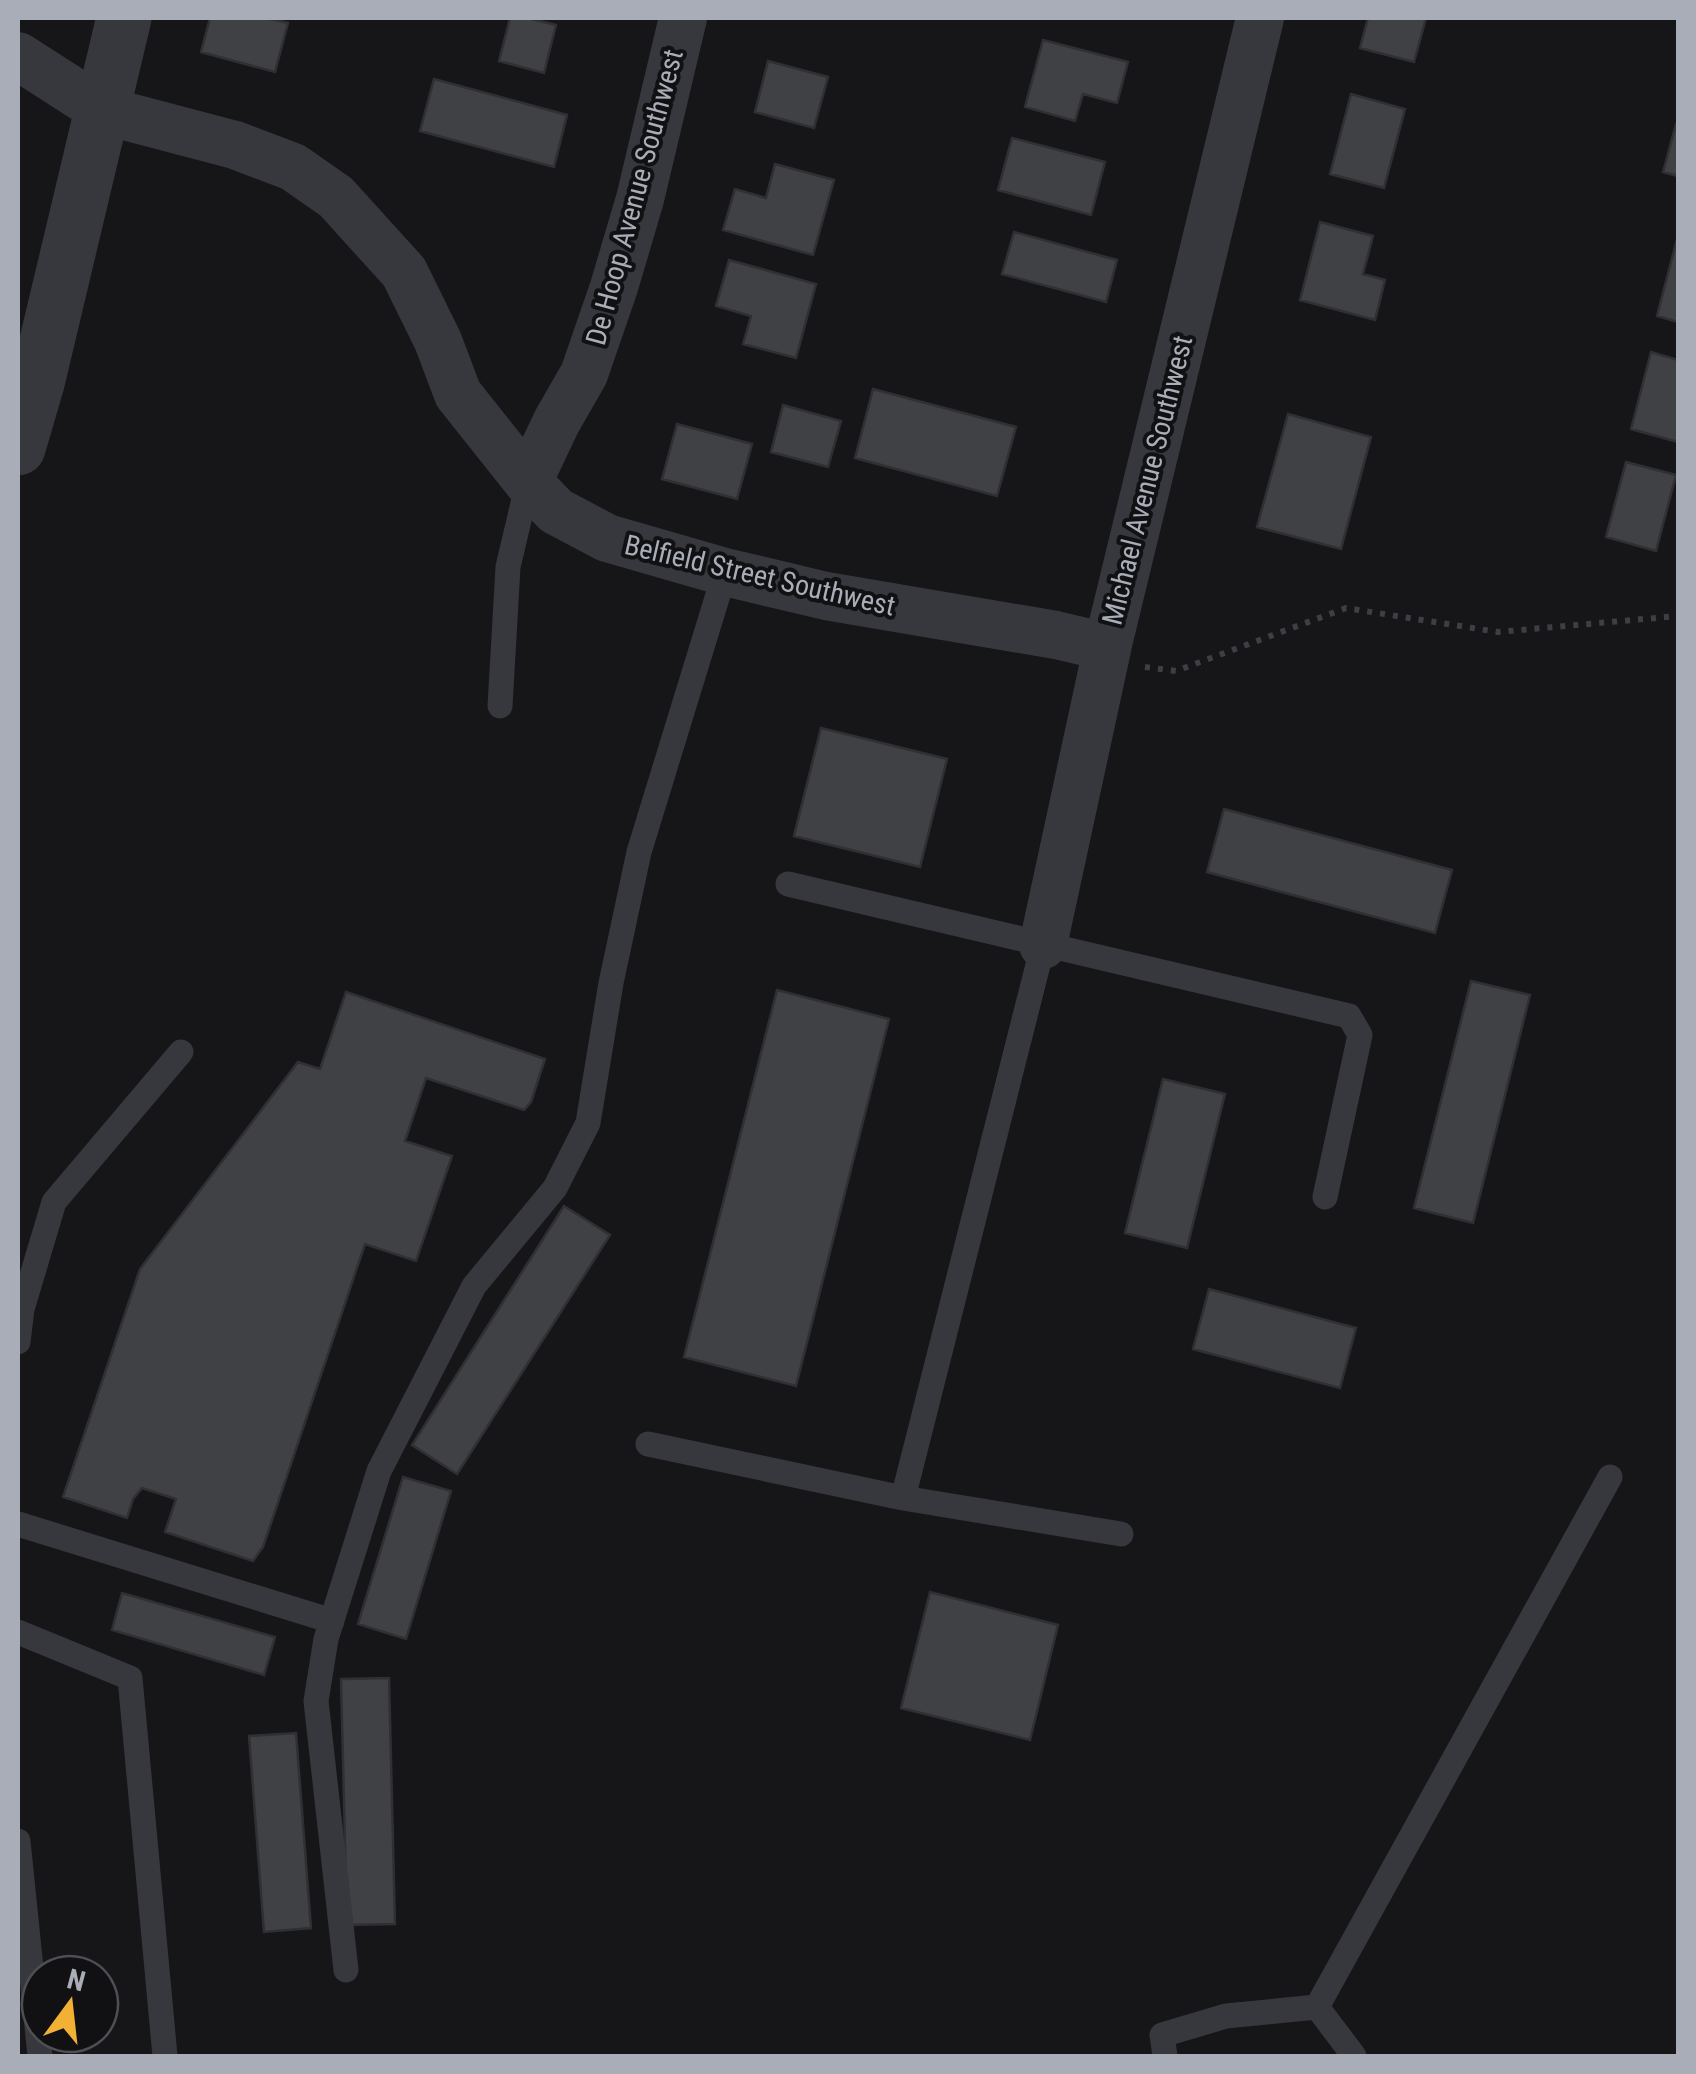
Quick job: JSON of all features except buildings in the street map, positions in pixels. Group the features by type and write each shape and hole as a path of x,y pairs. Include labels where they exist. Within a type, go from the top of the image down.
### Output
{"street":[{"path":"18,448 124,18"},
{"name":"De Hoop Avenue Southwest","path":"528,482 584,374 614,288 640,200 683,18"},
{"name":"Michael Avenue Southwest","path":"1043,945 1120,656 1260,18"},
{"name":"Belfield Street Southwest","path":"18,56 102,110 235,145 293,167 336,197 404,272 458,394 528,482 556,510 607,538 826,596 1056,634 1120,656"}],"lane":[{"path":"500,706 508,567 528,482"},
{"path":"346,1970 316,1702 332,1621 379,1470 474,1286 555,1188 588,1123 611,984 639,852 725,572"},
{"path":"788,884 1348,1016 1360,1034 1326,1197"},
{"path":"903,1498 1043,945"},
{"path":"18,1342 22,1310 54,1202 181,1052"},
{"path":"648,1444 903,1498 1122,1534"},
{"path":"1317,2007 1610,1477"},
{"path":"18,1524 332,1621"},
{"path":"18,1632 130,1678 165,2056"},
{"path":"18,1841 40,2056"},
{"path":"1165,2056 1162,2035 1226,2016 1317,2007"},
{"path":"1317,2007 1354,2056"}],"path":[{"path":"1120,656 1161,671 1176,671 1346,608 1498,632 1678,616"}]}
